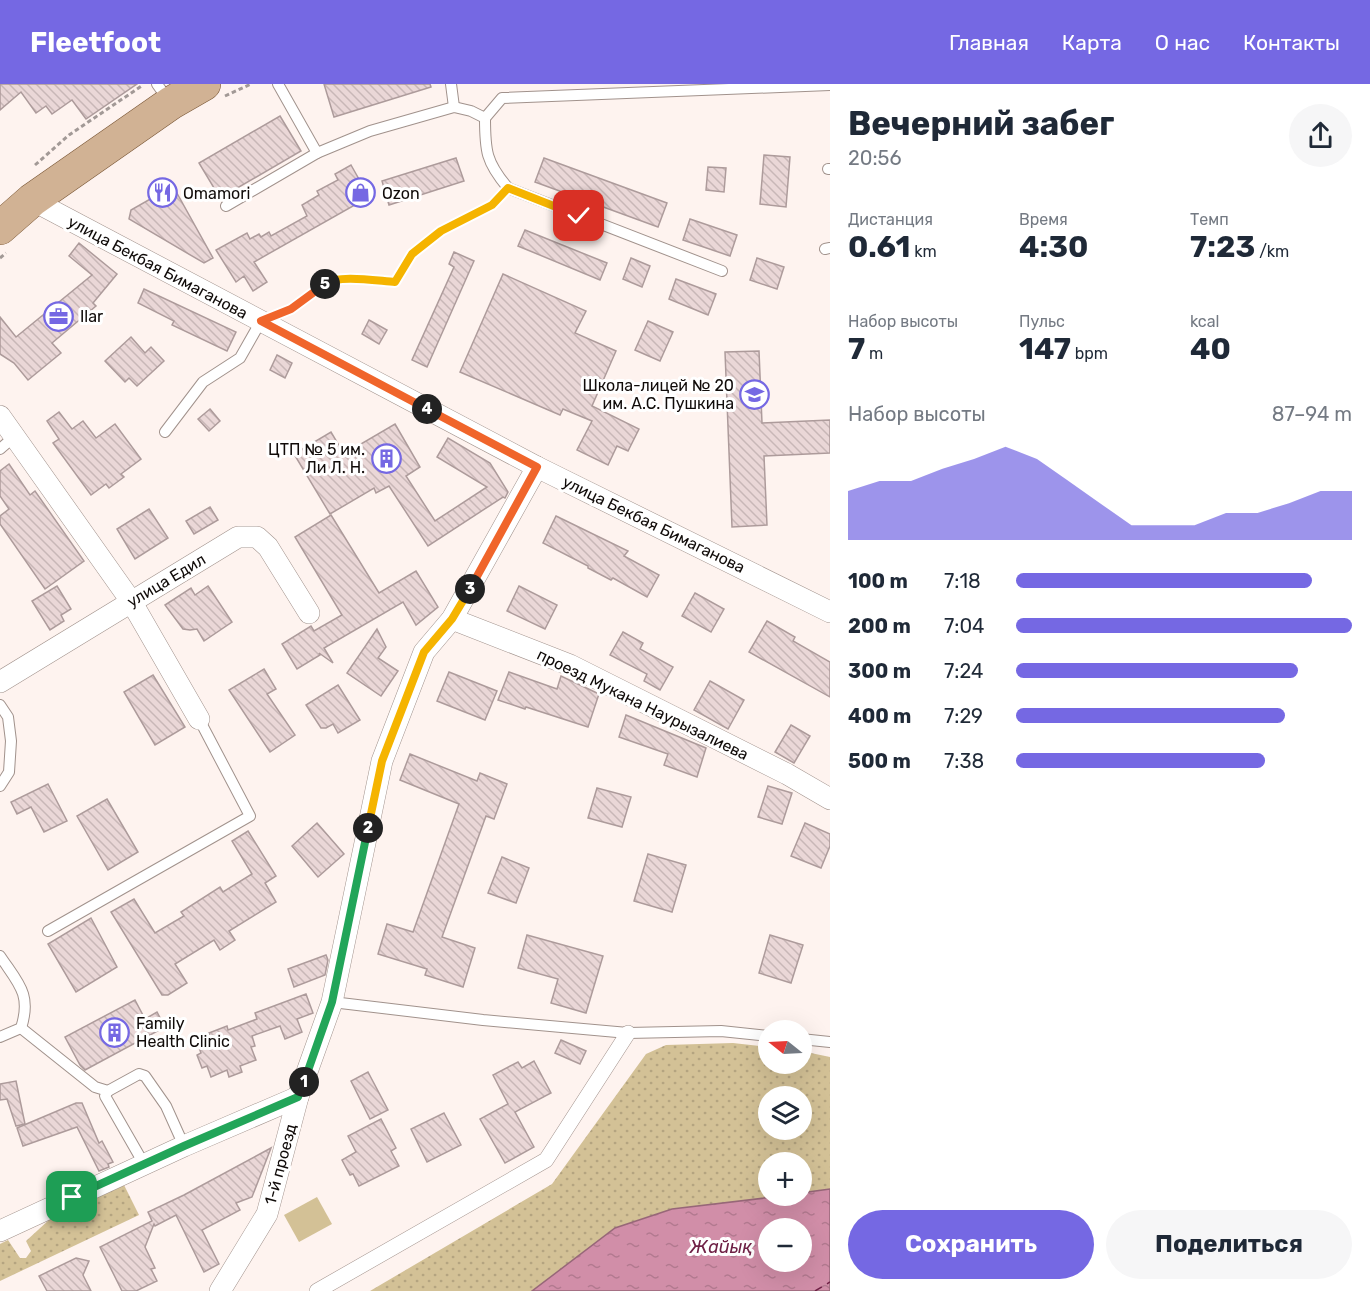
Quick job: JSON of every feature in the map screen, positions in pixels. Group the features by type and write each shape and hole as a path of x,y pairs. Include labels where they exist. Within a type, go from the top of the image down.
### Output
{"main road":[{"path":"0,228 164,94 204,84"}],"street":[{"name":"улица Бекбая Бимаганова","path":"32,200 537,467 830,612"},
{"path":"0,416 7,442 131,601 199,720"},
{"name":"1-й проезд","path":"220,1291 267,1214 298,1097 332,1002 382,761 424,652 452,619 537,467"},
{"name":"улица Едил","path":"0,682 238,537 256,537 268,547 309,613"},
{"name":"проезд Мукана Наурызалиева","path":"452,619 570,665 787,774 830,799"},
{"path":"316,1291 546,1160 628,1033"},
{"path":"0,1231 184,1146 298,1097"}],"lane":[{"path":"278,84 317,153"},
{"path":"451,84 454,107"},
{"path":"722,271 508,188 493,170 485,147 485,118 502,98 830,85"},
{"path":"226,206 317,153 370,131 454,107 471,111 485,118"},
{"path":"165,432 203,382 240,358 261,321"},
{"path":"0,705 8,717 11,741 9,772 0,786"},
{"path":"48,931 250,816 199,720"},
{"path":"0,956 24,994 26,1012 21,1028 0,1037"},
{"path":"332,1002 483,1020 628,1033 721,1031 758,1035"},
{"path":"21,1028 95,1087 108,1091"},
{"path":"812,1040 830,1042"},
{"path":"144,1164 105,1096 108,1091 139,1074 146,1076 166,1106 184,1146"}],"path":[{"path":"35,166 69,135 145,84"},
{"path":"261,321 291,309 331,280 395,282 412,254 441,231 492,205 508,188"}],"shaded area":[{"path":"733,1043 758,1046 758,1074 812,1074 812,1053 830,1057 830,1189 812,1191 812,1152 758,1152 758,1199 672,1209 615,1228 532,1291 370,1291 552,1184 646,1054 666,1045"},
{"path":"124,1185 139,1215 0,1281 0,1244 8,1240 20,1258 26,1258 31,1251 26,1241 50,1219"},
{"path":"317,1197 332,1224 299,1242 284,1215"}],"water":[{"name":"Жайық","path":"830,1189 830,1291 532,1291 615,1228 672,1209 758,1199 758,1206 812,1206 812,1191"}],"building":[{"path":"0,84 137,84 86,119 72,100 52,114 46,106 36,113 21,92 0,110"},
{"path":"324,84 430,84 431,87 334,117"},
{"path":"280,116 301,151 220,198 199,163"},
{"path":"764,155 790,157 786,207 760,204"},
{"path":"456,158 464,181 389,205 382,181"},
{"path":"544,158 667,203 658,227 535,182"},
{"path":"351,165 369,197 254,262 267,282 253,291 244,276 236,282 216,250 247,233 250,239 259,234 261,237 269,232 271,236 307,216 302,205 319,195 317,191 338,180 335,174"},
{"path":"708,167 726,168 724,192 706,190"},
{"path":"173,186 213,258 204,263 129,219 131,210"},
{"path":"690,219 737,235 730,256 683,240"},
{"path":"525,230 607,263 600,280 518,246"},
{"path":"79,243 117,274 93,303 96,306 52,343 61,353 28,380 14,363 0,354 0,317 16,337 92,275 69,256"},
{"path":"454,252 474,261 427,367 412,360 454,267 449,264"},
{"path":"631,258 650,266 642,287 623,279"},
{"path":"757,258 784,267 777,289 750,280"},
{"path":"503,274 586,311 575,333 616,351 592,406 639,429 628,451 617,446 608,465 577,450 592,421 563,409 560,415 460,372"},
{"path":"676,279 716,294 708,315 669,299"},
{"path":"144,289 236,332 227,351 172,325 174,321 138,303"},
{"path":"369,320 387,330 379,344 362,334"},
{"path":"648,321 673,332 660,361 635,350"},
{"path":"131,337 145,353 151,347 164,361 137,386 129,378 125,382 105,361"},
{"name":"Школа-лицей № 20 им. А.С. Пушкина","path":"759,351 762,423 830,420 830,453 764,456 767,525 732,527 725,352"},
{"path":"277,355 292,363 285,378 270,370"},
{"path":"210,409 220,421 209,431 198,419"},
{"path":"59,412 72,429 83,421 96,438 115,424 141,459 121,474 124,477 109,488 106,484 91,495 53,443 59,439 47,421"},
{"path":"395,424 420,467 406,476 435,521 487,487 437,457 448,438 490,463 508,492 505,498 503,497 428,546 389,486 376,493 374,488 330,514 294,454 331,432 344,454"},
{"path":"9,464 30,495 35,491 84,561 45,589 0,524 0,516 9,509 0,496 0,471"},
{"path":"210,507 218,520 194,534 186,521"},
{"path":"149,509 168,538 135,559 117,529"},
{"path":"331,515 379,593 416,571 438,607 416,625 403,602 324,648 333,663 319,653 320,655 297,669 282,644 311,626 314,631 342,615 295,537"},
{"path":"556,516 628,551 624,556 659,575 647,597 543,543"},
{"path":"57,586 71,609 61,615 64,621 50,630 32,601"},
{"path":"208,586 232,622 204,641 197,629 183,629 165,605 191,588 195,595"},
{"path":"519,586 557,605 545,629 507,611"},
{"path":"695,593 724,609 711,632 682,616"},
{"path":"767,621 795,637 793,641 830,662 830,697 749,652"},
{"path":"377,629 386,647 378,658 398,671 381,696 347,673"},
{"path":"623,632 643,643 640,649 673,667 660,690 644,681 647,674 610,655"},
{"path":"264,669 276,689 267,694 295,735 270,752 229,690"},
{"path":"449,672 497,691 485,720 437,701"},
{"path":"509,672 557,689 561,676 599,694 588,727 498,700"},
{"path":"153,675 185,727 155,745 124,692"},
{"path":"710,681 744,700 728,729 694,710"},
{"path":"338,685 360,720 338,733 333,724 321,728 306,705"},
{"path":"626,715 706,748 697,777 664,765 668,754 619,737"},
{"path":"791,725 810,736 794,763 775,752"},
{"path":"410,754 477,781 480,773 507,784 494,819 486,816 442,937 475,948 463,987 425,975 427,969 378,954 387,924 413,932 459,804 400,780"},
{"path":"48,784 67,821 44,832 31,807 17,814 11,802"},
{"path":"768,786 792,793 782,824 758,817"},
{"path":"597,788 631,797 622,827 588,818"},
{"path":"107,799 138,852 108,870 77,816"},
{"path":"317,823 344,854 318,877 292,846"},
{"path":"805,823 830,834 830,846 821,868 791,856"},
{"path":"248,831 276,876 265,883 276,902 229,931 235,940 220,950 214,940 175,964 187,983 168,995 162,995 111,912 134,899 155,933 184,916 181,912 220,887 223,892 252,874 232,841"},
{"path":"648,854 686,865 672,912 634,901"},
{"path":"502,857 529,868 516,903 488,893"},
{"path":"91,918 117,967 76,992 48,944"},
{"path":"527,935 603,956 586,1013 551,1003 558,979 518,968"},
{"path":"770,935 803,945 791,983 759,973"},
{"path":"326,955 328,960 325,975 294,987 288,969"},
{"path":"306,994 313,1013 297,1019 302,1032 285,1039 280,1026 252,1036 255,1046 251,1047 256,1060 240,1066 242,1072 229,1077 227,1070 211,1077 207,1066 202,1068 197,1055 201,1053 197,1042 210,1037 209,1033 227,1026 228,1030 257,1019 255,1013"},
{"name":"Family Health Clinic","path":"135,1000 145,1019 157,1012 165,1027 85,1070 65,1037"},
{"path":"561,1040 586,1051 580,1064 555,1053"},
{"path":"534,1061 551,1093 515,1112 534,1147 505,1163 480,1119 508,1104 493,1075 518,1062 522,1068"},
{"path":"368,1072 388,1110 370,1119 351,1081"},
{"path":"16,1081 25,1124 16,1126 7,1099 0,1100 0,1084"},
{"path":"76,1103 82,1103 99,1143 102,1141 113,1162 108,1164 109,1167 99,1171 77,1127 23,1146 17,1128"},
{"path":"444,1113 461,1145 427,1162 411,1129"},
{"path":"381,1119 396,1148 391,1151 399,1166 359,1186 342,1160 356,1152 348,1136"},
{"path":"271,1148 252,1197 236,1203 240,1210 202,1230 219,1264 204,1272 176,1215 155,1226 154,1224 145,1247 155,1268 151,1269 157,1281 136,1291 122,1291 100,1247 152,1221 148,1212"},
{"path":"76,1258 89,1261 83,1275 91,1291 47,1291 39,1276"}],"ferry route":[{"path":"815,1291 830,1282"}],"place":[{"name":"Omamori","path":"162,193"},
{"name":"Ozon","path":"361,193"},
{"name":"Ilar","path":"59,316"},
{"name":"Школа-лицей № 20 им. А.С. Пушкина","path":"755,394"},
{"name":"ЦТП № 5 им. Ли Л. Н.","path":"386,458"},
{"name":"Family Health Clinic","path":"115,1032"}],"route":[{"path":"72,1197 298,1097 332,1002 382,761 424,652 452,619 537,467 261,321 291,309 331,280 395,282 412,254 441,231 492,205 508,188 579,216"}]}
